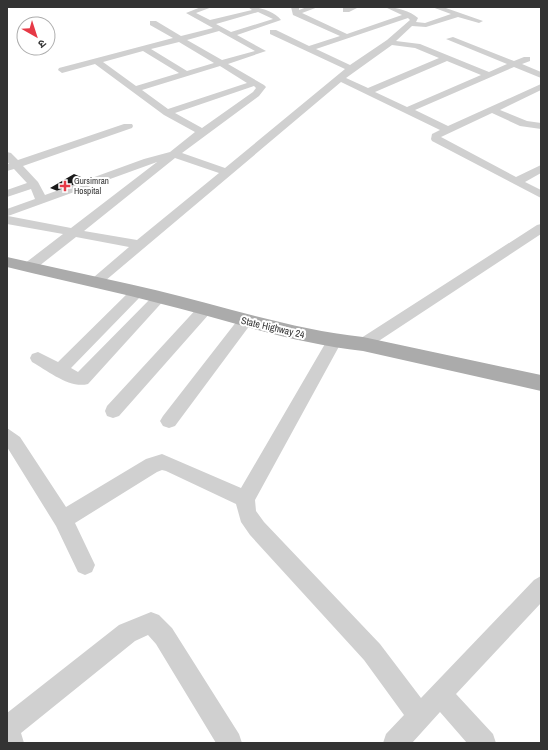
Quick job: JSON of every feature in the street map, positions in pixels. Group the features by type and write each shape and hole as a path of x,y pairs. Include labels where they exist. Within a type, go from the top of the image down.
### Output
{"main road":[{"name":"State Highway 24","path":"7,262 205,309 245,321 334,340 363,344 541,384"}],"street":[{"path":"134,90 262,51 190,13 208,7"},
{"path":"296,10 314,7"},
{"path":"346,10 355,7"},
{"path":"389,7 410,20 426,25 458,14"},
{"path":"436,7 479,21"},
{"path":"209,23 255,8 277,20 231,34"},
{"path":"296,10 348,37"},
{"path":"309,49 410,20"},
{"path":"94,283 225,172 351,69 390,42 410,20"},
{"path":"29,267 202,132 256,94 261,87 153,23"},
{"path":"62,70 219,29"},
{"path":"273,32 351,69"},
{"path":"450,39 541,75"},
{"path":"390,42 417,46 488,75"},
{"path":"145,49 186,74"},
{"path":"369,91 447,58"},
{"path":"408,110 527,59"},
{"path":"96,61 167,113 202,132"},
{"path":"340,78 448,130"},
{"path":"167,113 255,83"},
{"path":"541,87 436,136 436,139 541,195"},
{"path":"493,110 529,126 541,126"},
{"path":"12,166 128,126"},
{"path":"7,154 12,166 34,184 42,201"},
{"path":"7,213 148,161 174,154 225,172"},
{"path":"516,182 541,168"},
{"path":"7,194 34,184"},
{"path":"7,220 140,245"},
{"path":"363,344 541,228"},
{"path":"61,369 136,293"},
{"path":"38,358 61,369 77,379 82,379 160,298"},
{"path":"113,411 205,309"},
{"path":"169,421 245,321"},
{"path":"334,340 245,499 245,510 250,520 372,652 419,715"},
{"path":"7,436 14,442 64,519 85,565"},
{"path":"64,519 152,465 162,462 245,499"},
{"path":"395,743 419,715 541,587"},
{"path":"12,743 7,728 127,633 151,624 164,636 230,743"},
{"path":"440,694 484,743"}],"building":[{"path":"74,174 88,180 60,192 50,188"}],"place":[{"name":"Gursimran Hospital","path":"65,186"}]}
